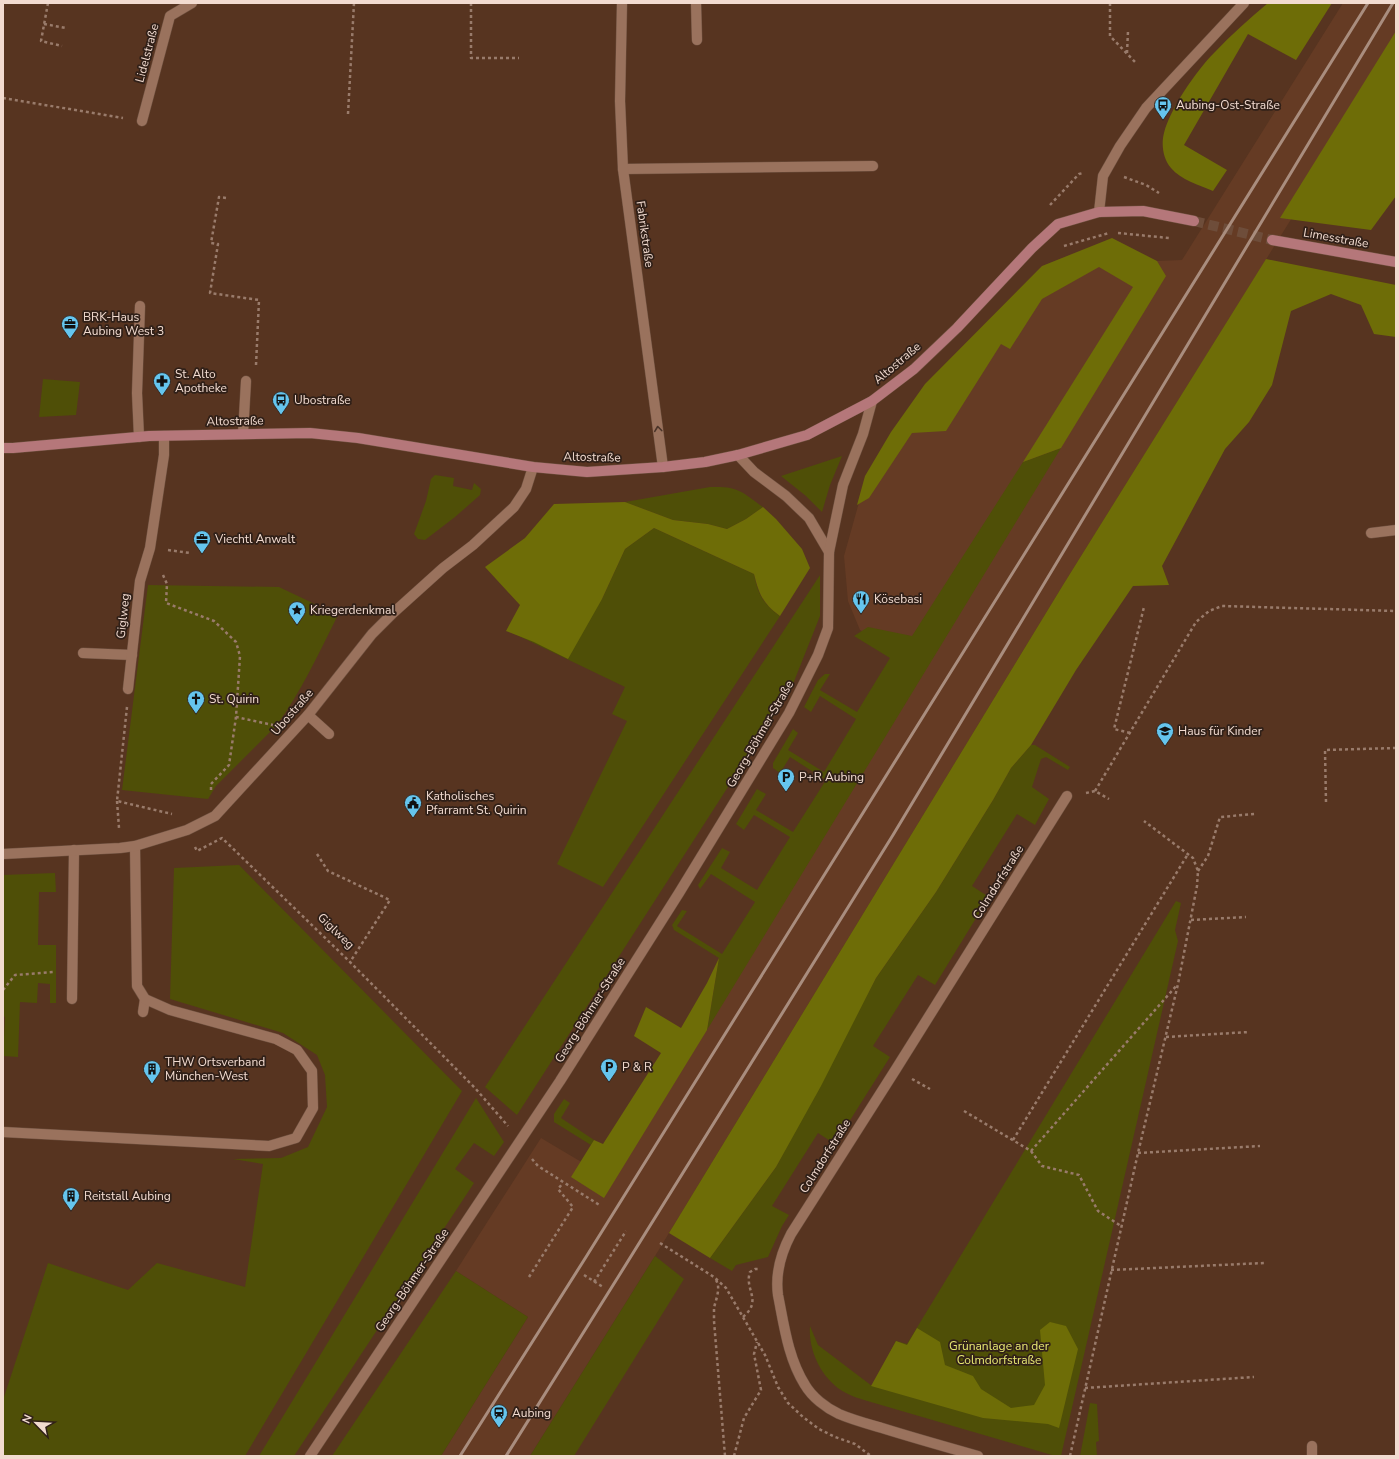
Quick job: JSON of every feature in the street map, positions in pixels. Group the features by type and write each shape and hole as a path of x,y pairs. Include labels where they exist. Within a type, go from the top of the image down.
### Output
{"main road":[{"path":"1099,212 1143,211 1194,221"},
{"name":"Altostraße","path":"3,448 139,437 310,433 413,447 533,467 587,472 663,468 705,462 738,455 807,435 872,401 914,369 957,328 1032,248 1058,224 1099,212"},
{"name":"Limesstraße","path":"1272,240 1396,262"}],"street":[{"name":"Lidelstraße","path":"142,121 170,16 192,3"},
{"name":"Fabrikstraße","path":"622,3 620,101 623,169 663,468"},
{"path":"696,3 698,40"},
{"path":"1099,212 1102,176 1146,108 1244,3"},
{"path":"623,169 873,166"},
{"path":"139,437 137,393 140,306"},
{"path":"243,434 246,381"},
{"name":"Georg-Böhmer-Straße","path":"310,1456 599,1021 789,713 818,655 828,628 829,552 843,485 863,434 872,401"},
{"name":"Giglweg","path":"128,689 140,581 150,548 164,455 164,436"},
{"path":"738,455 754,472 786,496 809,518 829,552"},
{"name":"Ubostraße","path":"3,854 136,846 187,830 215,816 308,715 372,634 392,614 444,568 473,545 514,507 526,489 533,467"},
{"path":"1371,533 1396,530"},
{"path":"83,653 132,655"},
{"path":"308,715 329,734"},
{"name":"Colmdorfstraße","path":"978,1456 860,1422 839,1414 816,1398 798,1373 792,1357 778,1295 778,1270 783,1250 791,1234 1067,796"},
{"path":"3,1132 269,1146 296,1138 313,1108 312,1071 297,1050 276,1039 170,1010 145,999 137,986 136,846"},
{"path":"72,999 74,850"},
{"path":"143,1012 145,999"}],"path":[{"path":"48,3 41,42 62,46"},
{"path":"348,114 354,3"},
{"path":"471,3 471,58 519,58"},
{"path":"1110,3 1110,36 1135,62"},
{"path":"44,24 66,28"},
{"path":"1127,54 1128,31"},
{"path":"3,98 142,121"},
{"path":"226,198 219,197 211,243 218,244 210,293 259,300 256,368"},
{"path":"1060,248 1110,232"},
{"path":"1117,233 1176,239"},
{"path":"167,584 166,603 214,621 236,642 240,656 236,717 229,765 211,784 211,792"},
{"path":"1096,791 1196,622 1209,610 1222,606 1396,611"},
{"path":"1130,734 1114,729 1144,607"},
{"path":"119,828 117,801 128,689"},
{"path":"236,717 276,726"},
{"path":"1326,802 1325,750 1396,748"},
{"path":"1067,796 1096,791 1109,800"},
{"name":"Giglweg","path":"117,801 180,816 197,851 222,838 350,962 475,1088 538,1166 601,1206"},
{"path":"1198,871 1208,856 1220,817 1255,814"},
{"path":"1070,1456 1121,1226 1178,984 1197,886 1198,871 1193,858 1144,822"},
{"path":"317,854 328,872 390,900 350,962"},
{"path":"1014,1140 1188,854"},
{"path":"1191,920 1246,917"},
{"path":"3,990 15,975 72,972"},
{"path":"1031,1151 1178,984"},
{"path":"1166,1037 1249,1032"},
{"path":"964,1111 1031,1151 1042,1166 1079,1175 1098,1211 1121,1226"},
{"path":"1138,1153 1260,1146"},
{"path":"529,1276 573,1207 558,1189 563,1183"},
{"path":"594,1282 626,1231"},
{"path":"660,1243 714,1277 726,1288 768,1362"},
{"path":"1111,1270 1264,1263"},
{"path":"743,1317 750,1311 753,1301 748,1277 750,1272 755,1269 765,1269"},
{"path":"584,1275 603,1287"},
{"path":"714,1277 718,1284 714,1321 725,1456"},
{"path":"734,1456 744,1418 761,1390 754,1354 757,1342"},
{"path":"1085,1388 1254,1377"},
{"path":"844,1440 856,1444 872,1456"}],"shaded area":[{"path":"1268,3 1332,3 1296,60 1248,34 1184,145 1227,170 1213,191 1185,179 1171,168 1163,151 1164,133 1167,123 1184,91 1199,70 1227,40"},
{"path":"1343,3 1396,3 1396,51 1063,585 655,1256 530,1456 441,1456 528,1317 456,1271 541,1138 610,1179 910,659 860,630 848,601 844,556 865,481 1043,269 1108,253 1157,261 1182,260"},
{"path":"1396,31 1396,196 1371,230 1280,218"},
{"path":"1112,238 1157,261 1166,276 1061,448 1023,462 1133,287 1099,267 1042,299 1010,349 1001,344 946,431 912,433 869,498 857,505 865,476 891,432 925,384 1042,266"},
{"path":"1266,259 1396,285 1396,337 1374,334 1361,305 1331,294 1291,311 1272,385 1249,422 1225,449 1162,566 1169,585 1133,586 1076,670 1031,745 1011,768 936,892 876,978 821,1086 776,1167 710,1258 669,1233 1063,585"},
{"path":"625,502 673,520 708,524 727,529 746,519 763,507 776,519 802,549 810,568 780,616 769,607 762,598 754,574 654,528 625,549 602,599 568,659 534,642 506,631 520,605 485,567 525,538 554,504"},
{"path":"719,958 707,1030 604,1198 571,1177 594,1140 603,1144 661,1053 634,1036 646,1007 681,1028 707,983"},
{"path":"1050,1322 1066,1326 1078,1349 1059,1428 1048,1424 983,1418 871,1386 896,1341 907,1345 917,1328 940,1342 945,1365 973,1376 981,1389 1011,1408 1034,1405 1045,1385 1040,1330"}],"green space":[{"path":"43,379 80,382 76,415 39,417"},
{"path":"1061,448 707,1030 719,958 674,930 672,925 682,910 687,911 677,926 722,954 755,902 711,874 700,889 698,885 722,848 730,852 721,868 757,890 790,837 754,815 744,830 736,824 757,789 766,794 756,810 793,832 826,780 790,757 780,773 773,768 773,763 793,729 798,733 788,750 824,772 856,719 820,696 811,712 804,707 818,680 825,674 830,674 820,690 857,712 890,658 854,636 868,627 912,636 1023,462"},
{"path":"842,456 830,485 822,512 806,496 781,476"},
{"path":"435,475 454,478 453,486 472,490 474,483 481,489 480,495 425,540 418,539 414,534 426,501 431,479"},
{"path":"710,487 727,487 739,491 763,507 746,519 727,529 708,524 673,520 625,502"},
{"path":"654,528 754,574 757,587 765,603 780,616 603,887 557,864 627,721 612,714 625,687 519,636 602,599 625,549"},
{"path":"820,575 820,616 791,689 517,1115 485,1087"},
{"path":"148,585 279,587 338,615 302,686 276,726 216,786 208,799 122,790"},
{"path":"1031,745 1035,745 1070,767 1068,770 1046,757 1041,759 1032,787 1049,799 1035,825 1017,814 972,886 989,897 935,985 918,975 873,1046 890,1057 835,1144 818,1133 772,1206 789,1215 782,1226 768,1257 736,1265 732,1271 710,1258 776,1167 876,978 936,892 1011,768"},
{"path":"239,865 462,1091 245,1456 3,1456 3,1400 48,1263 128,1290 157,1263 245,1287 263,1164 233,1159 281,1158 308,1147 327,1107 325,1075 317,1055 283,1033 170,999 174,868"},
{"path":"55,873 56,892 39,892 38,945 56,945 56,1003 50,1003 50,984 38,983 37,1003 20,1002 18,1057 3,1056 5,1017 3,1016 3,875"},
{"name":"Grünanlage an der Colmdorfstraße","path":"1176,901 1181,903 1175,930 1178,941 1061,1456 1052,1455 864,1400 850,1395 838,1388 824,1373 814,1355 810,1336 810,1326 818,1345 872,1386 896,1341 907,1344"},
{"path":"476,1098 504,1142 494,1156 474,1143 455,1169 474,1183 294,1456 259,1456"},
{"path":"564,1099 570,1103 561,1118 594,1140 591,1145 554,1122 554,1114"},
{"path":"655,1256 684,1279 574,1456 530,1456"},
{"path":"456,1271 528,1317 441,1456 332,1456"},
{"path":"1090,1403 1097,1404 1099,1441 1096,1442 1097,1456 1080,1456"}],"tunnel":[{"path":"1194,221 1272,240"}],"railway":[{"path":"460,1456 586,1257 1368,3"},
{"path":"506,1456 893,835 1393,3"}],"place":[{"name":"Aubing-Ost-Straße","path":"1163,120"},
{"name":"BRK-Haus Aubing West 3","path":"70,339"},
{"name":"St. Alto Apotheke","path":"162,396"},
{"name":"Ubostraße","path":"281,415"},
{"name":"Viechtl Anwalt","path":"202,554"},
{"name":"Kösebasi","path":"861,614"},
{"name":"Kriegerdenkmal","path":"297,625"},
{"name":"St. Quirin","path":"196,714"},
{"name":"Haus für Kinder","path":"1165,746"},
{"name":"P+R Aubing","path":"786,792"},
{"name":"Katholisches Pfarramt St. Quirin","path":"413,818"},
{"name":"P & R","path":"609,1082"},
{"name":"THW Ortsverband München-West","path":"152,1084"},
{"name":"Reitstall Aubing","path":"71,1211"},
{"name":"Aubing","path":"499,1428"}]}
